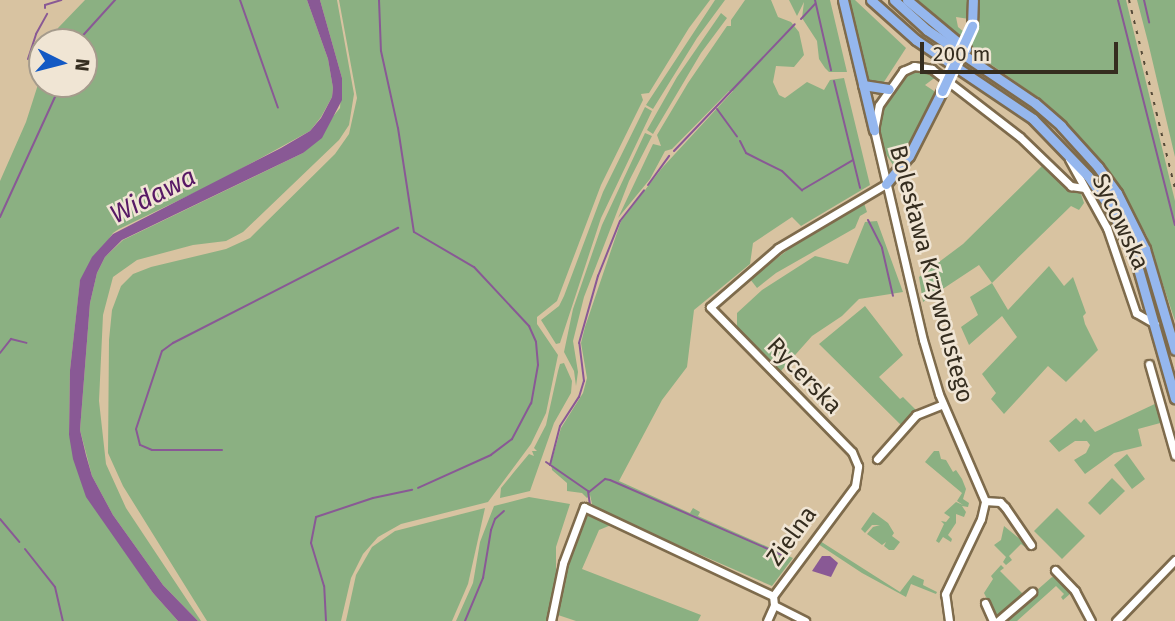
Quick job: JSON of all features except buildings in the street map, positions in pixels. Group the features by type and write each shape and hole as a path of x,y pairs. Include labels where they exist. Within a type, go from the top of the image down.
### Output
{"main road":[{"path":"843,0 874,130"},
{"path":"871,0 916,40 1027,115 1065,149 1101,194 1139,269 1175,398"},
{"path":"894,0 927,30 990,72 1062,126 1116,193 1151,264 1175,350"},
{"path":"907,0 990,72"},
{"path":"886,184 901,169 942,91 972,26 973,0"},
{"path":"863,85 889,89"}],"street":[{"path":"874,130 879,105 907,69 921,66 932,69 1020,137 1071,186 1083,188"},
{"name":"Bolesława Krzywoustego","path":"874,130 923,340 943,404 985,501"},
{"name":"Sycowska","path":"1065,149 1116,249 1136,313 1156,324"},
{"path":"882,166 893,171 901,169"},
{"name":"Rycerska","path":"858,478 858,467 852,452 710,307 778,248 886,184"},
{"path":"1149,364 1175,455"},
{"path":"877,459 916,415 943,404"},
{"name":"Zielna","path":"767,621 774,605 773,596 855,486 858,478"},
{"path":"949,621 944,597 981,520 985,501 1000,502 1031,545"},
{"path":"551,621 563,563 584,507 773,596"},
{"path":"1116,621 1175,560"},
{"path":"1055,570 1075,591 1091,621"},
{"path":"985,603 995,621 1032,593"},
{"path":"774,605 806,621"}],"green space":[{"path":"85,0 307,0 328,59 332,97 310,131 217,182 119,229 113,233 80,281 70,370 69,435 125,551 153,593 178,621 0,621 0,181 34,98 98,98 98,28 58,28"},
{"path":"320,0 337,0 354,94 349,125 339,140 243,232 226,241 193,245 137,260 113,277 103,315 99,401 106,464 126,508 201,621 198,621 163,585 113,515 92,476 80,430 90,303 97,273 105,257 123,240 303,153 340,108 342,78"},
{"path":"339,0 710,0 689,28 649,93 641,94 643,100 601,185 557,301 537,317 537,324 558,355 546,413 531,444 488,502 401,524 378,537 363,554 351,578 341,621 207,621 123,486 108,453 109,340 112,310 121,286 133,274 226,249 250,238 335,154 349,134 357,98"},
{"path":"715,0 725,0 697,38 653,109 646,105"},
{"path":"745,0 771,0 778,17 791,22 799,32 804,55 794,67 776,66 773,82 779,95 785,98 807,82 824,90 830,80 844,78 870,185 801,226 792,217 753,243 750,264 694,310 687,367 662,400 619,481 690,513 693,508 700,512 698,516 793,558 772,586 593,508 590,495 587,498 582,493 567,491 567,483 552,470 551,463 561,428 583,393 587,378 581,343 621,221 662,168 733,91 729,91 672,149 665,151 650,179 618,218 653,144 661,146 657,135 688,83 727,26 731,26 731,20"},
{"path":"789,0 830,0 847,72 829,72 825,68 819,59 817,41 802,18 804,2 797,16"},
{"path":"848,0 855,0 906,48 882,85 866,79"},
{"path":"911,0 968,0 969,19 956,17 958,27 964,32 960,41"},
{"path":"977,0 1126,0 1175,201 1175,321 1147,236 1106,166 1045,102 970,50 979,25"},
{"path":"1137,0 1175,0 1175,157 1148,42"},
{"path":"721,13 727,18 701,53 653,134 647,130 677,77"},
{"path":"916,70 929,71 941,79 933,79 925,85 934,91 934,97 903,158 893,165 884,151 879,122 884,107 908,74"},
{"path":"645,107 652,111 601,218 560,343 556,344 541,320 559,306 564,296 603,192"},
{"path":"645,133 652,136 629,181 584,297 573,341 578,372 576,386 574,371 564,352 573,309 602,225"},
{"path":"1044,164 1069,188 1080,191 1084,203 1079,210 1071,206 992,283 979,265 923,302 919,277 963,244"},
{"path":"864,203 867,212 860,216 855,228 776,273 757,288 750,279 798,242"},
{"path":"877,221 903,292 859,299 842,316 812,336 780,372 737,327 737,313 762,290 815,256 848,264 865,222"},
{"path":"1049,266 1064,286 1073,277 1086,313 1083,316 1085,324 1098,350 1066,382 1048,366 1004,414 991,399 996,393 982,374 1017,337 1002,316 969,345 961,327 978,315 970,297 992,283 1008,310"},
{"path":"865,306 903,355 879,377 900,399 903,397 916,410 902,426 819,344"},
{"path":"564,363 572,381 571,393 554,423 530,491 500,498 501,488 529,454 534,456 532,451 537,451 534,448 546,425 560,364"},
{"path":"1159,402 1164,422 1138,429 1142,446 1114,453 1085,474 1074,460 1086,453 1090,445 1087,441 1075,441 1059,452 1049,441 1076,418 1081,423 1084,419 1095,432"},
{"path":"934,451 939,451 941,459 946,460 953,472 956,470 966,489 963,499 969,503 968,507 962,506 966,512 964,517 956,514 956,523 948,535 952,539 951,542 943,537 939,543 936,541 944,524 941,521 946,522 950,517 944,513 956,502 963,505 957,501 962,493 925,462"},
{"path":"1127,454 1145,479 1132,489 1114,465"},
{"path":"1112,478 1125,491 1100,515 1088,503"},
{"path":"529,497 570,504 556,547 556,576 548,621 456,621 473,583 480,542 494,506"},
{"path":"485,508 468,584 452,621 346,621 356,575 372,547 395,531"},
{"path":"1057,508 1085,536 1062,559 1034,531"},
{"path":"873,512 888,523 894,533 892,536 900,542 894,550 884,546 886,542 882,545 867,534 873,527 880,525 872,525 865,533 861,529"},
{"path":"584,514 611,525 599,530 582,569 701,615 698,621 576,621 555,614 564,566"},
{"path":"1004,526 1026,544 1025,547 1021,544 1009,556 1012,560 1006,565 1003,562 1006,557 994,545 1001,540"},
{"path":"820,541 900,592 913,575 924,580 923,585 937,592 936,594 911,584 906,597 862,573 818,544"},
{"path":"1001,565 1004,568 1000,571 1025,596 997,619 984,593 993,579 991,576"},
{"path":"1052,577 1058,578 1071,593 1063,600 1061,597 1064,594 1056,586 1017,621 1001,621 1020,609 1020,605"}],"shaded area":[{"path":"307,0 320,0 342,78 342,100 322,138 303,153 122,240 105,257 97,273 90,303 80,430 86,455 92,476 113,515 163,585 198,621 178,621 153,593 86,497 73,459 69,435 70,370 80,280 92,257 113,234 281,148 310,131 321,118 332,97 333,88 328,59"},
{"path":"822,556 830,556 838,563 831,577 812,571"}],"waterway":[{"path":"45,8 45,5 61,0"},
{"path":"90,28 115,0"},
{"path":"240,0 278,108"},
{"path":"379,0 381,51 398,128 414,232 474,267 529,326 536,342 538,365 531,403 512,439 491,455 418,488"},
{"path":"815,0 831,70"},
{"path":"1118,0 1175,225"},
{"path":"1144,0 1149,22"},
{"path":"801,19 815,4"},
{"path":"39,28 47,14"},
{"path":"674,151 795,24"},
{"path":"834,81 860,188"},
{"path":"0,217 55,98"},
{"path":"717,109 737,137"},
{"path":"740,141 746,153 782,171 802,190 853,160"},
{"path":"648,185 669,156"},
{"path":"550,465 560,426 579,397 584,381 579,343 598,276 620,221 644,190"},
{"path":"868,220 882,248 893,296"},
{"path":"222,450 152,450 140,445 136,429 162,351 398,228"},
{"path":"0,353 11,339 27,343"},
{"path":"546,462 588,491 590,505"},
{"path":"589,492 605,479 610,480 784,556"},
{"path":"326,621 324,586 311,543 316,517 373,498 412,490"},
{"path":"465,621 483,578 491,530 495,519 504,511"},
{"path":"0,519 19,542"},
{"path":"25,549 55,587 63,621"},
{"path":"556,619 567,564"}],"railway":[{"path":"1129,0 1175,188"}],"water label":[{"name":"Widawa","path":"153,196"}]}
